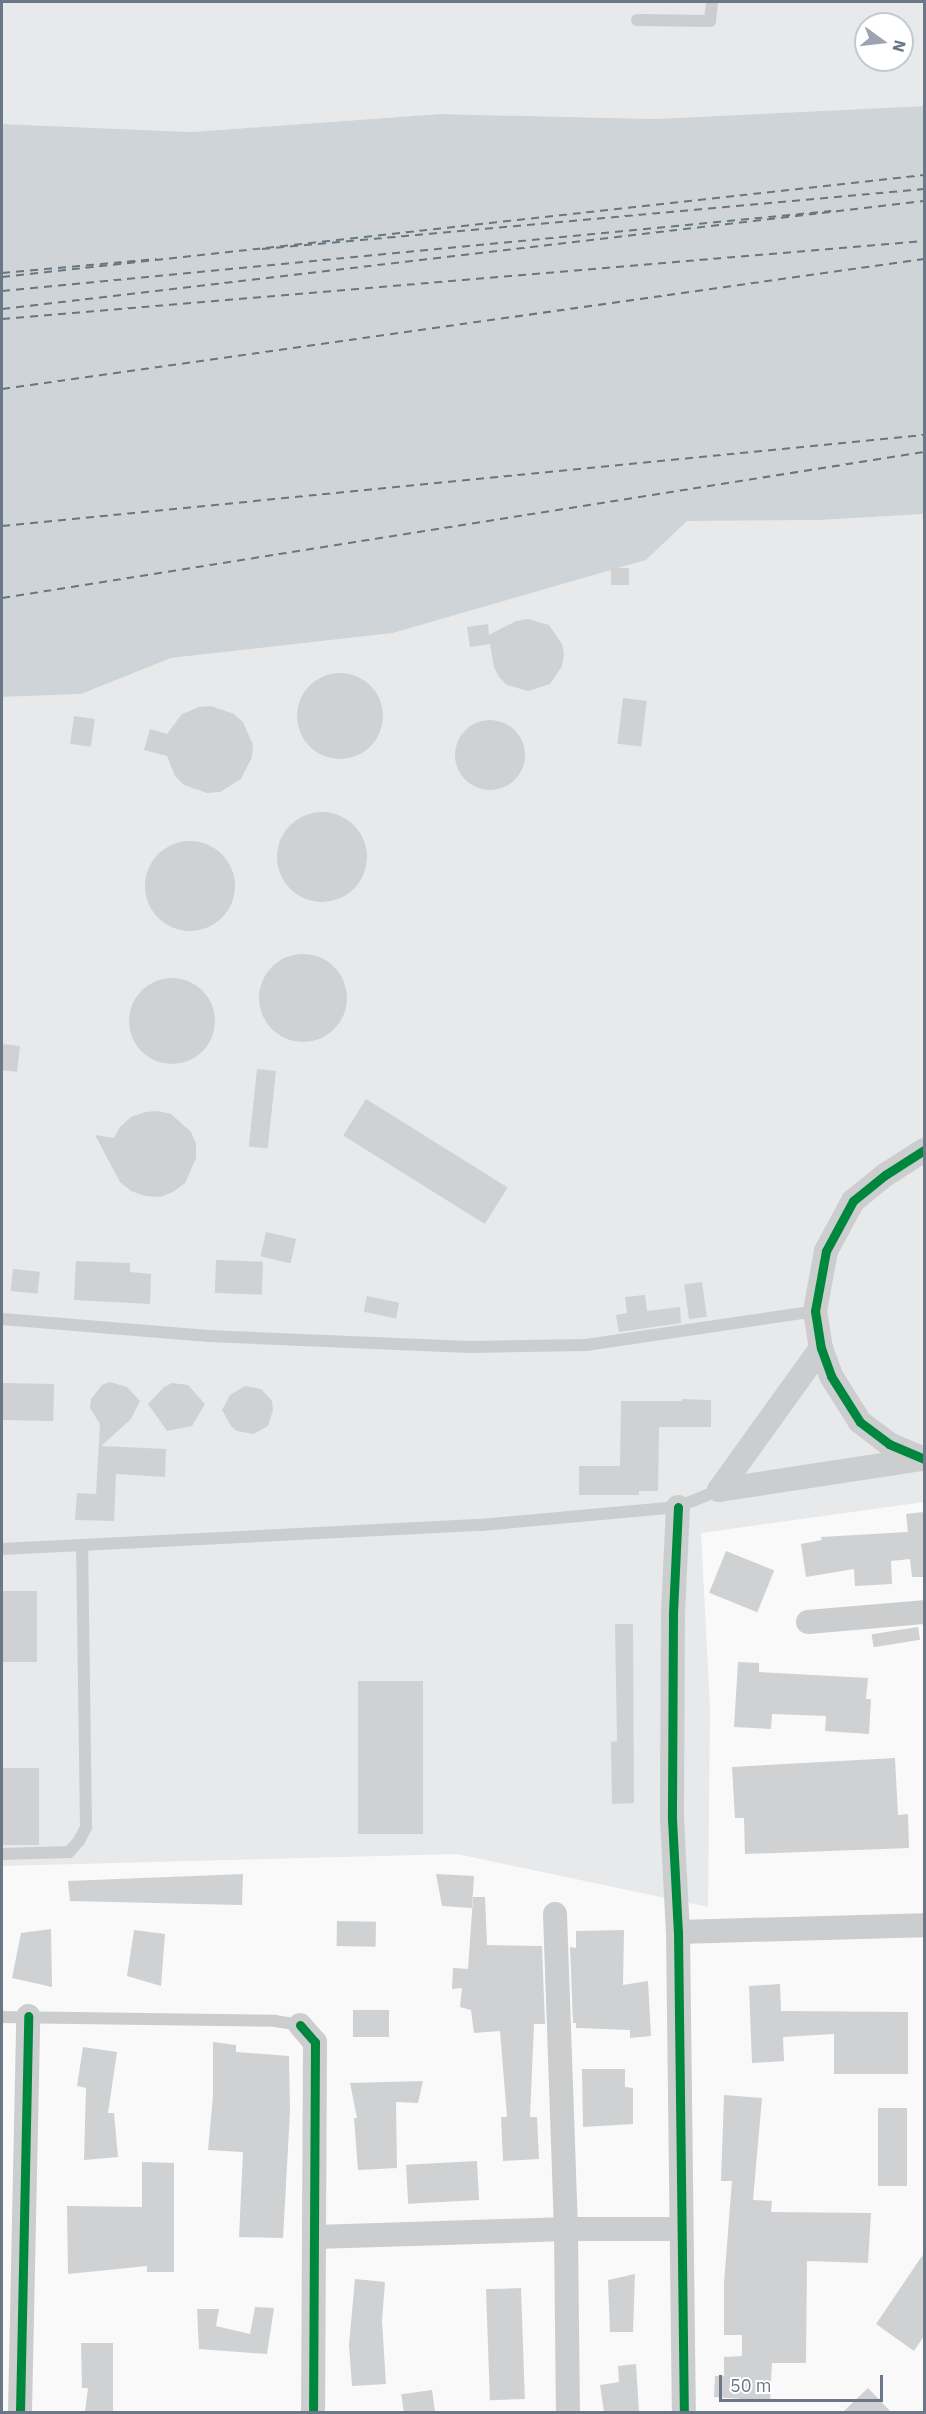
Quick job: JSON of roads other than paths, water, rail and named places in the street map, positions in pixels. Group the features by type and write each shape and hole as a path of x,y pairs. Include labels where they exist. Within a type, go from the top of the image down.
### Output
{"street":[{"path":"923,1459 889,1444 860,1422 831,1376 821,1348 815,1311 826,1251 853,1201 885,1175 924,1150"},
{"path":"719,1490 821,1348"},
{"path":"719,1490 923,1459"},
{"path":"678,1507 673,1615 672,1807 678,1932 684,2412"},
{"path":"808,1622 924,1612"},
{"path":"555,1914 566,2229 568,2412"},
{"path":"678,1932 924,1925"},
{"path":"20,2412 28,2016"},
{"path":"300,2025 315,2042 313,2412"},
{"path":"315,2237 566,2229 681,2229"}],"lane":[{"path":"637,20 710,21 712,2"},
{"path":"2,1319 208,1336 470,1347 586,1344 815,1311"},
{"path":"2,1549 480,1525 678,1507 719,1490"},
{"path":"2,1854 69,1852 80,1841 86,1827 82,1546"},
{"path":"2,2017 275,2021 300,2025"}]}
